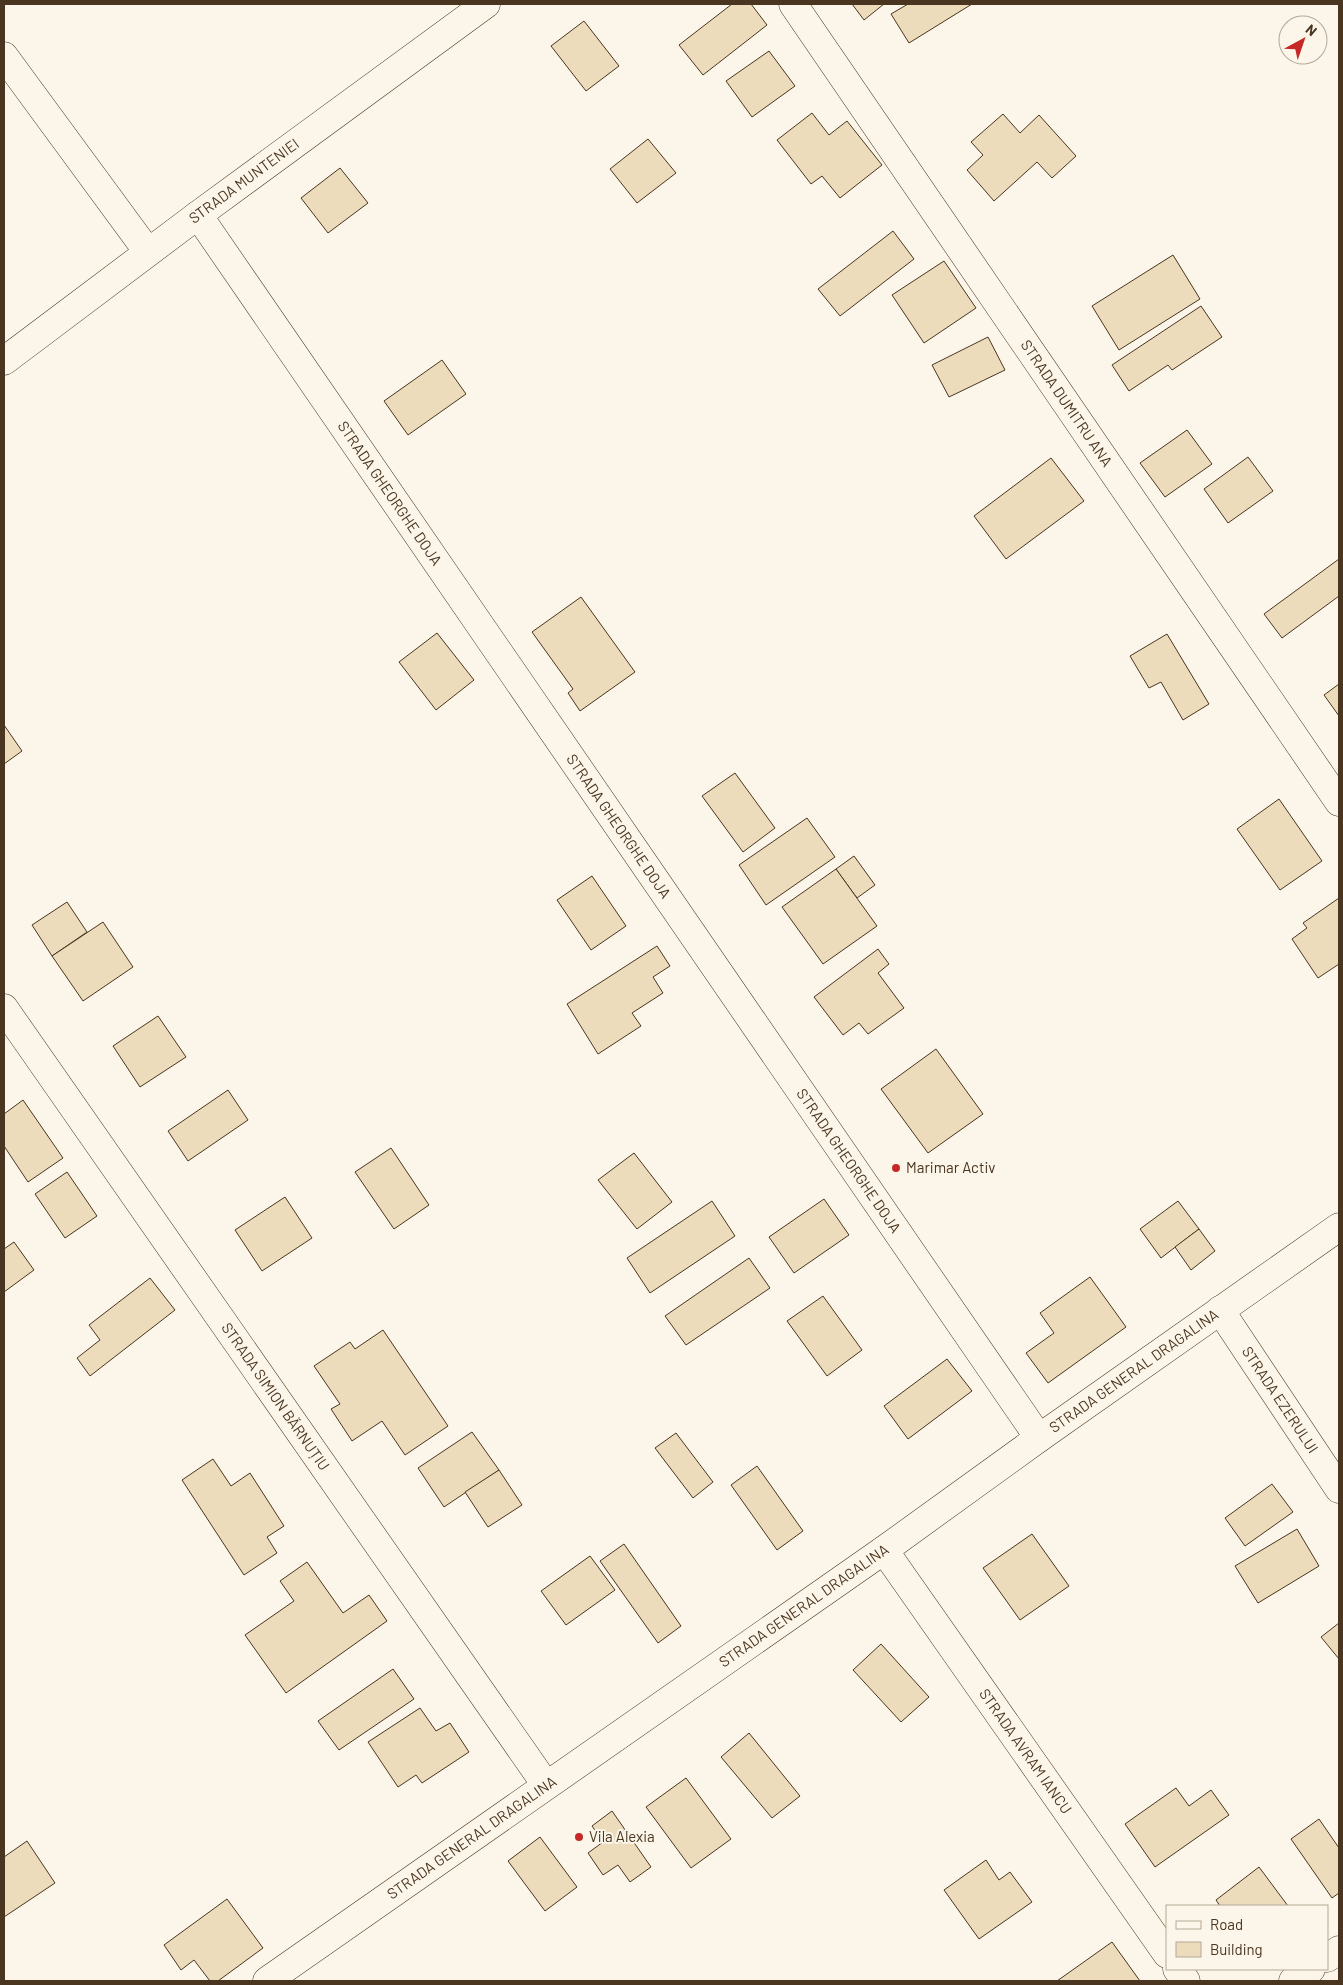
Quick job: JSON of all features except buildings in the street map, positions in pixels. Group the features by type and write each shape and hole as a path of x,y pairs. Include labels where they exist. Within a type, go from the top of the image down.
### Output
{"street":[{"name":"STRADA MUNTENIEI","path":"4,361 198,214 486,4"},
{"name":"STRADA DUMITRU ANA","path":"793,4 1339,802"},
{"path":"4,56 148,252"},
{"name":"STRADA GHEORGHE DOJA","path":"198,214 1039,1438"},
{"name":"STRADA SIMION BĂRNUȚIU","path":"4,1008 546,1785"},
{"name":"STRADA GENERAL DRAGALINA","path":"267,1981 884,1550 1039,1438 1339,1227"},
{"name":"STRADA EZERULUI","path":"1220,1310 1339,1489"},
{"name":"STRADA AVRAM IANCU","path":"884,1550 1166,1953"},
{"path":"1328,1957 1339,1950"},
{"path":"1178,1970 1186,1981"},
{"path":"1293,1981 1310,1970"}],"place":[{"name":"Marimar Activ","path":"896,1168"},
{"name":"Vila Alexia","path":"579,1837"}]}
